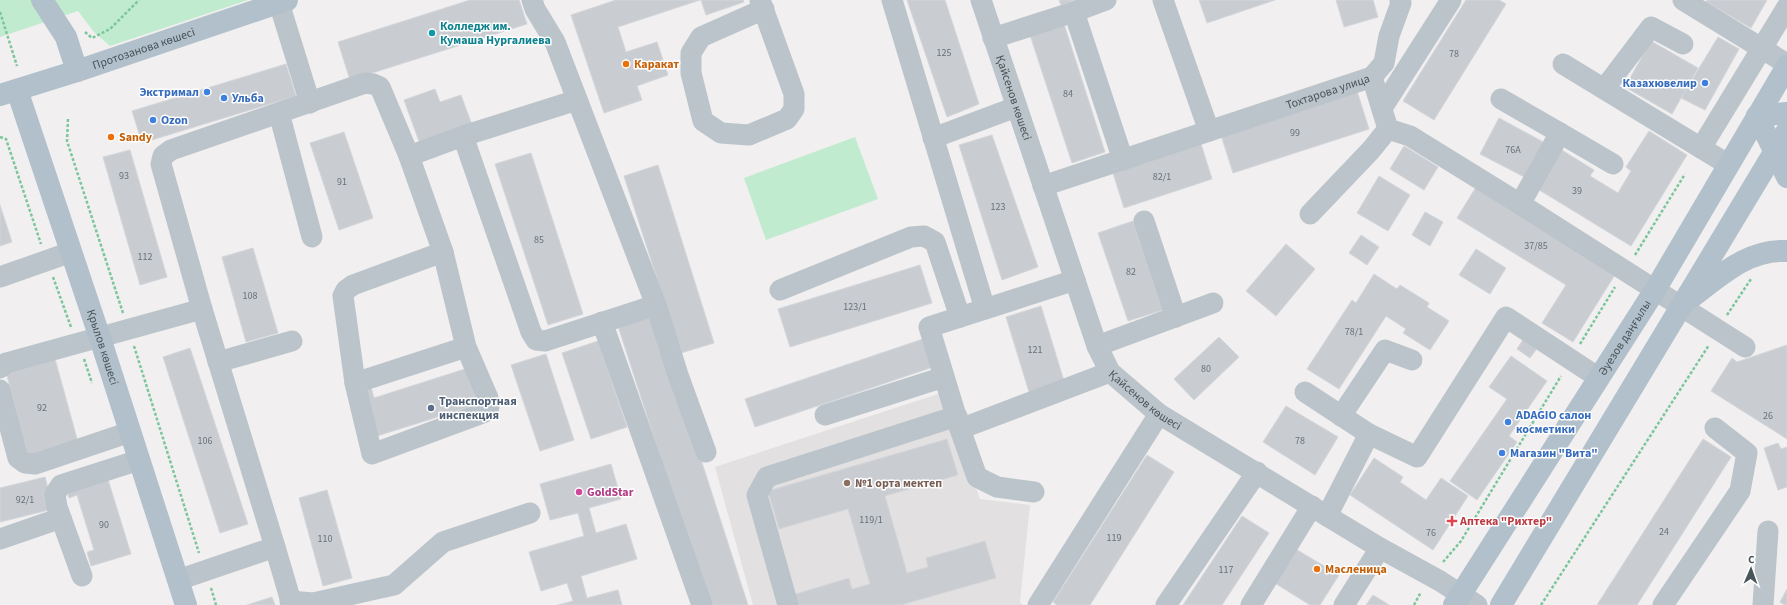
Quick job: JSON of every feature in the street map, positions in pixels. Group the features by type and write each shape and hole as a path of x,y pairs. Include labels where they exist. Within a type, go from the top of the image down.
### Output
{"main road":[{"path":"42,0 66,37 77,71"},
{"name":"Протозанова көшесі","path":"8,92 77,71 283,1"},
{"name":"Әуезов даңғылы","path":"1464,601 1599,378 1655,290 1787,64"},
{"name":"Крылов көшесі","path":"8,92 71,252 186,605"},
{"path":"1787,113 1757,116 1787,177"},
{"path":"1501,605 1787,131"},
{"path":"1680,307 1732,266 1753,256 1768,252 1787,251"},
{"path":"1612,358 1639,375"}],"street":[{"path":"532,0 535,9 555,42 656,305 678,375 706,452"},
{"path":"892,0 985,309"},
{"name":"Қайсенов көшесі","path":"981,0 1097,346 1110,372 1159,414 1380,548 1430,576 1464,601"},
{"path":"993,38 1106,0"},
{"path":"1163,0 1209,131"},
{"path":"1372,77 1384,63 1389,36 1401,3 1400,0"},
{"path":"1382,108 1451,0"},
{"path":"283,1 310,102"},
{"path":"1685,1 1787,64"},
{"path":"762,4 794,94 794,109 787,120 749,135 721,133 704,121 691,73 691,52 701,37 762,4"},
{"path":"1701,148 1787,7"},
{"path":"1074,12 1123,160"},
{"path":"1787,19 1773,44 1787,64"},
{"path":"1604,89 1651,27 1684,44"},
{"path":"1564,64 1729,165"},
{"name":"Тохтарова улица","path":"1043,186 1372,77 1388,129"},
{"path":"443,252 353,285 346,290 343,296 355,383 372,454 483,413 489,407 488,398 466,347 443,252 409,156 380,87 365,83 171,150 163,156 161,164 202,309 291,603 313,603 373,597 394,585 443,542 530,513"},
{"path":"1501,99 1613,164"},
{"path":"409,156 463,136 576,100"},
{"path":"933,138 1016,107"},
{"path":"279,113 312,237"},
{"path":"1310,214 1371,150 1388,129 1410,136 1745,347"},
{"path":"1520,204 1560,133"},
{"path":"463,136 531,332 536,340 545,340 656,305"},
{"path":"1144,221 1176,317"},
{"path":"780,290 911,237 924,236 935,242 960,317"},
{"path":"0,277 71,252"},
{"path":"1034,492 997,487 977,477 929,327 1075,280"},
{"path":"1097,346 1213,303"},
{"path":"0,368 6,363 202,309"},
{"path":"1306,392 1369,434 1417,457 1506,317 1599,378"},
{"path":"602,322 702,605"},
{"path":"218,362 292,341"},
{"path":"355,383 466,347"},
{"path":"1341,416 1385,350 1412,360"},
{"path":"788,605 757,496 767,477 959,422 1110,372"},
{"path":"825,415 944,376"},
{"path":"0,390 18,458 25,463 35,464 130,432"},
{"path":"1038,605 1159,414"},
{"path":"1663,605 1740,491 1746,453 1715,428"},
{"path":"1251,605 1320,511 1369,434"},
{"path":"82,576 61,518 55,494 61,485 139,460"},
{"path":"1166,605 1256,472"},
{"path":"0,539 61,518"},
{"path":"1763,605 1768,531"},
{"path":"178,580 275,547"},
{"path":"1344,605 1380,548"}],"path":[{"path":"92,38 110,29 139,0"},
{"path":"0,12 17,66"},
{"path":"68,119 67,141 129,329 216,605"},
{"path":"0,137 6,139 47,260 94,387"},
{"path":"1414,605 1430,576 1461,541 1624,271 1685,174"},
{"path":"1541,605 1751,278"}],"shaded area":[{"name":"№1 орта мектеп","path":"941,393 980,499 1030,505 1020,602 1023,605 753,605 715,467"}],"green space":[{"path":"0,0 248,0 110,46 94,32 78,11 0,37"},
{"path":"855,137 878,199 766,240 744,178"}],"building":[{"name":"Колледж им. Кумаша Нургалиева","path":"470,0 519,0 527,24 350,80 338,42"},
{"name":"Каракат","path":"616,0 700,0 618,27 626,52 657,42 668,75 637,86 642,100 604,113 571,15"},
{"path":"701,0 743,0 744,2 706,15"},
{"path":"907,0 945,0 979,104 947,117"},
{"path":"1059,0 1076,0 1061,5"},
{"path":"1199,0 1275,0 1207,23"},
{"path":"1336,0 1373,0 1378,17 1344,27"},
{"path":"1466,0 1499,0 1506,4 1434,120 1403,101"},
{"path":"1707,0 1767,0 1751,28 1706,2"},
{"path":"1064,24 1105,152 1072,163 1030,35"},
{"name":"Казахювелир","path":"1718,37 1739,49 1705,110 1681,98"},
{"path":"1651,41 1698,68 1672,114 1625,87"},
{"path":"286,64 296,96 142,143 132,111"},
{"path":"435,89 440,102 461,95 472,125 420,144 404,100"},
{"path":"1357,91 1369,129 1233,173 1221,135"},
{"path":"1499,118 1547,144 1528,179 1480,154"},
{"path":"1649,131 1687,155 1631,246 1536,188 1560,149 1594,170 1590,176 1618,193 1631,171 1626,167"},
{"path":"344,132 373,218 339,230 310,143"},
{"path":"992,135 1038,267 1002,280 959,145"},
{"path":"1201,144 1212,179 1124,208 1113,173"},
{"path":"1404,146 1438,167 1424,190 1390,169"},
{"path":"130,150 167,277 140,285 103,157"},
{"path":"531,153 583,314 548,325 495,164"},
{"path":"658,165 714,343 681,353 624,176"},
{"path":"1379,176 1410,195 1388,231 1357,213"},
{"path":"1476,187 1616,273 1573,342 1542,323 1566,285 1457,218"},
{"path":"0,205 12,242 0,246"},
{"path":"1425,212 1443,222 1430,246 1412,235"},
{"path":"1133,221 1163,310 1128,321 1098,233"},
{"path":"1361,235 1379,247 1367,265 1349,253"},
{"path":"1286,244 1315,269 1276,316 1246,291"},
{"path":"253,248 278,333 246,342 222,257"},
{"path":"1476,249 1506,268 1490,294 1459,275"},
{"path":"920,265 932,303 790,347 778,309"},
{"path":"1374,274 1397,289 1400,285 1429,303 1427,307 1449,321 1430,350 1403,333 1406,329 1386,316 1339,389 1307,369 1352,300 1356,303"},
{"path":"1041,306 1064,381 1029,392 1006,317"},
{"path":"654,314 748,605 708,605 618,326"},
{"path":"1219,337 1239,357 1194,400 1174,379"},
{"path":"1524,338 1538,347 1530,358 1517,349"},
{"path":"923,339 933,367 755,427 745,399"},
{"path":"598,341 627,427 591,439 562,353"},
{"path":"1787,345 1787,439 1711,391 1732,358 1737,362"},
{"path":"190,348 248,524 220,533 163,357"},
{"path":"546,354 574,440 540,451 511,365"},
{"path":"54,355 79,446 29,459 5,368"},
{"path":"1511,356 1547,381 1509,436 1517,442 1477,500 1450,481 1507,399 1489,387"},
{"path":"468,368 479,404 377,436 363,389 371,387 374,398"},
{"path":"1286,406 1338,437 1315,475 1263,442"},
{"path":"947,439 958,475 885,496 907,573 928,567 926,558 985,541 996,578 901,605 791,605 789,596 849,578 852,589 870,584 848,509 779,529 768,491"},
{"path":"1703,439 1731,457 1637,605 1597,605"},
{"path":"1778,443 1781,449 1787,447 1787,487 1778,490 1764,448"},
{"path":"1147,455 1174,472 1090,605 1057,605 1053,602"},
{"path":"1374,458 1403,477 1400,482 1426,500 1441,478 1468,496 1433,550 1350,495"},
{"path":"611,464 621,499 589,508 596,533 626,524 637,559 581,576 587,598 618,590 622,605 558,605 573,601 567,583 541,591 529,552 584,536 578,513 550,520 540,484"},
{"path":"106,473 131,554 91,566 87,552 94,550 77,495 69,498 65,485"},
{"path":"45,477 53,509 0,522 0,488"},
{"path":"327,490 352,578 323,586 299,498"},
{"path":"1242,516 1269,533 1222,605 1183,605"},
{"path":"1294,548 1339,575 1320,605 1310,605 1273,582"},
{"path":"1787,589 1787,605 1785,605 1780,602"},
{"path":"1373,595 1386,603 1389,605 1366,605"},
{"path":"272,597 275,605 247,605"}],"place":[{"name":"Колледж им. Кумаша Нургалиева","path":"432,33"},
{"name":"Каракат","path":"626,64"},
{"name":"Казахювелир","path":"1705,83"},
{"name":"Экстримал","path":"207,92"},
{"name":"Ульба","path":"224,98"},
{"name":"Ozon","path":"153,120"},
{"name":"Sandy","path":"111,137"},
{"name":"Транспортная инспекция","path":"431,408"},
{"name":"ADAGIO салон косметики","path":"1508,422"},
{"name":"Магазин \"Вита\"","path":"1502,453"},
{"name":"№1 орта мектеп","path":"847,483"},
{"name":"GoldStar","path":"579,492"},
{"name":"Аптека \"Рихтер\"","path":"1452,521"},
{"name":"Масленица","path":"1317,569"}]}
